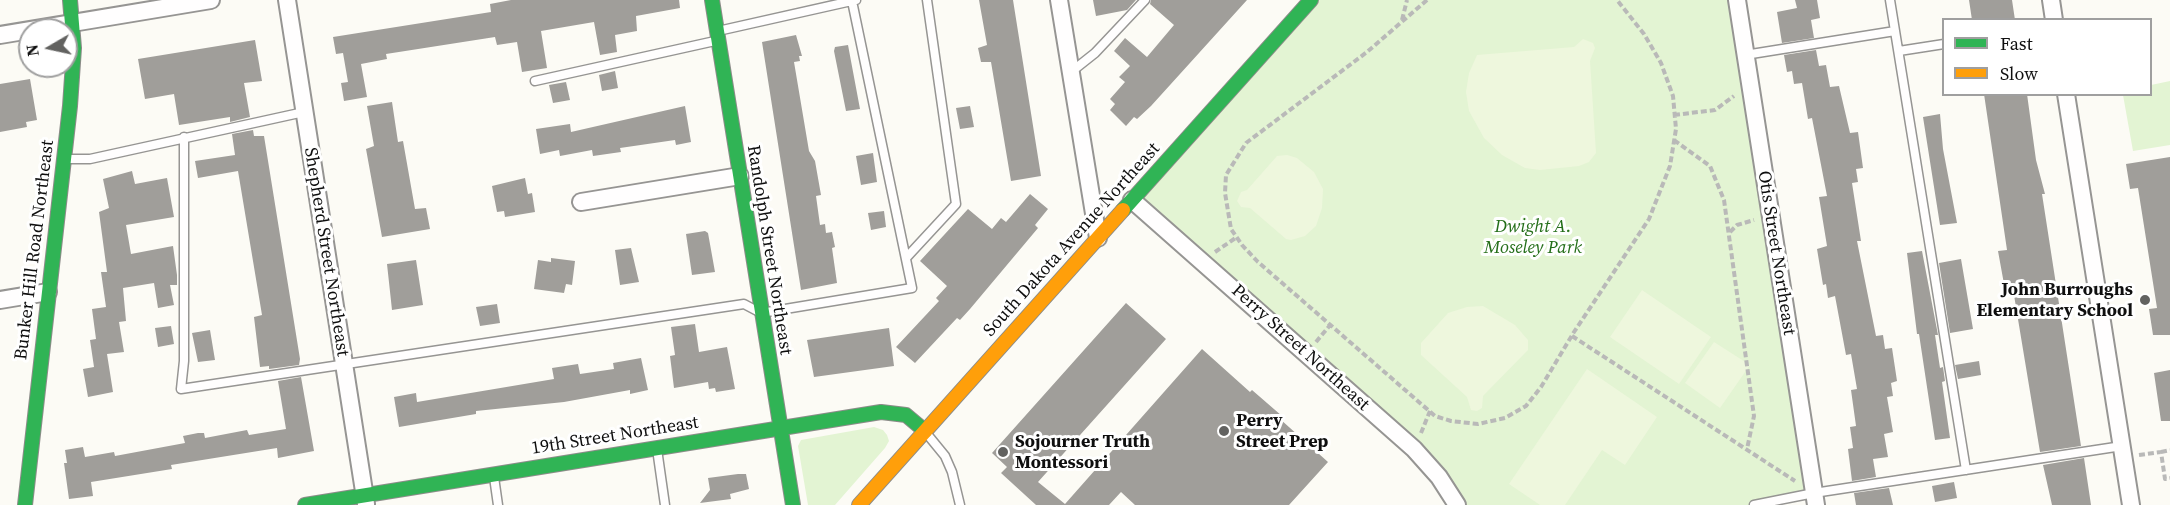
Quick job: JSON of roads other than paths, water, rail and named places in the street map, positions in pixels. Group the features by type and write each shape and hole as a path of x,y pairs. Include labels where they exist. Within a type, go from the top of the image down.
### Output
{"street":[{"name":"Bunker Hill Road Northeast","path":"70,0 72,18"},
{"path":"78,22 172,3 211,0"},
{"name":"Shepherd Street Northeast","path":"286,0 365,501"},
{"name":"Randolph Street Northeast","path":"712,0 793,505"},
{"path":"1059,0 1098,238"},
{"name":"South Dakota Avenue Northeast","path":"859,505 1311,0"},
{"name":"Otis Street Northeast","path":"1737,0 1815,499"},
{"path":"2051,0 2054,18"},
{"path":"0,34 18,31"},
{"name":"Bunker Hill Road Northeast","path":"25,505 28,460 72,78"},
{"path":"2066,96 2131,505"},
{"path":"581,202 740,176"},
{"name":"Perry Street Northeast","path":"1132,200 1417,452 1439,477 1457,505"},
{"path":"0,300 48,292"},
{"name":"19th Street Northeast","path":"305,505 365,501 382,491 890,411 906,415 925,431"}],"lane":[{"path":"906,258 956,204 927,0"},
{"path":"1071,72 1095,53 1145,0"},
{"path":"1890,0 1966,470"},
{"path":"184,137 184,361 181,389 744,304 761,313 912,288 854,1 535,81"},
{"path":"1745,55 1895,31"},
{"path":"1899,51 1942,44"},
{"path":"64,160 90,159 304,112"},
{"path":"925,431 945,456 952,472 960,505"},
{"path":"656,447 666,505"},
{"path":"1754,505 1815,499 1966,470 2123,452"},
{"path":"493,474 498,505"}],"place":[{"name":"John Burroughs Elementary School","path":"2145,300"},
{"name":"Perry Street Prep","path":"1224,431"},
{"name":"Sojourner Truth Montessori","path":"1003,452"}],"park label":[{"name":"Dwight A. Moseley Park","path":"1533,237"}]}
